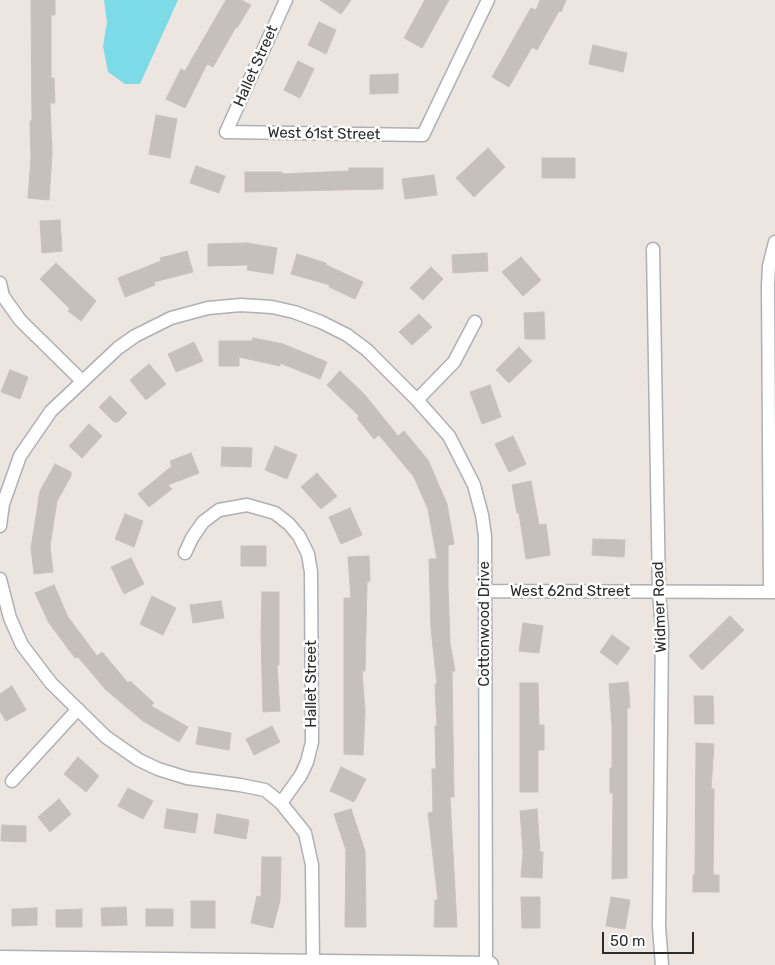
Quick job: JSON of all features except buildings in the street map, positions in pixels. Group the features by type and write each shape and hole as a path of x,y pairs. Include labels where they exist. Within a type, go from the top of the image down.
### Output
{"street":[{"name":"Hallet Street","path":"226,132 286,0"},
{"name":"West 61st Street","path":"226,132 422,135 488,0"},
{"path":"772,592 768,285 769,266 775,242"},
{"name":"Widmer Road","path":"653,249 658,592 662,629 658,927 662,965"},
{"path":"0,282 3,296 20,320 82,381"},
{"name":"Cottonwood Drive","path":"0,525 2,504 9,481 20,456 51,411 82,381 136,336 171,318 208,308 241,305 272,307 294,312 347,335 372,355 417,400 449,436 474,485 485,536 488,965"},
{"path":"417,400 454,362 475,322"},
{"name":"Hallet Street","path":"185,553 203,522 219,510 247,505 275,513 299,536 308,554 311,572 312,742 307,762 301,775 281,803"},
{"path":"0,578 10,618 22,645 39,669 118,746 158,769 187,778 240,784 264,790 281,803 305,833 310,849 313,964"},
{"name":"West 62nd Street","path":"486,591 772,592"},
{"path":"12,781 78,709"},
{"path":"0,958 125,963 488,965"}],"water":[{"path":"104,0 178,0 140,84 125,84 108,72 103,46 107,22"}]}
